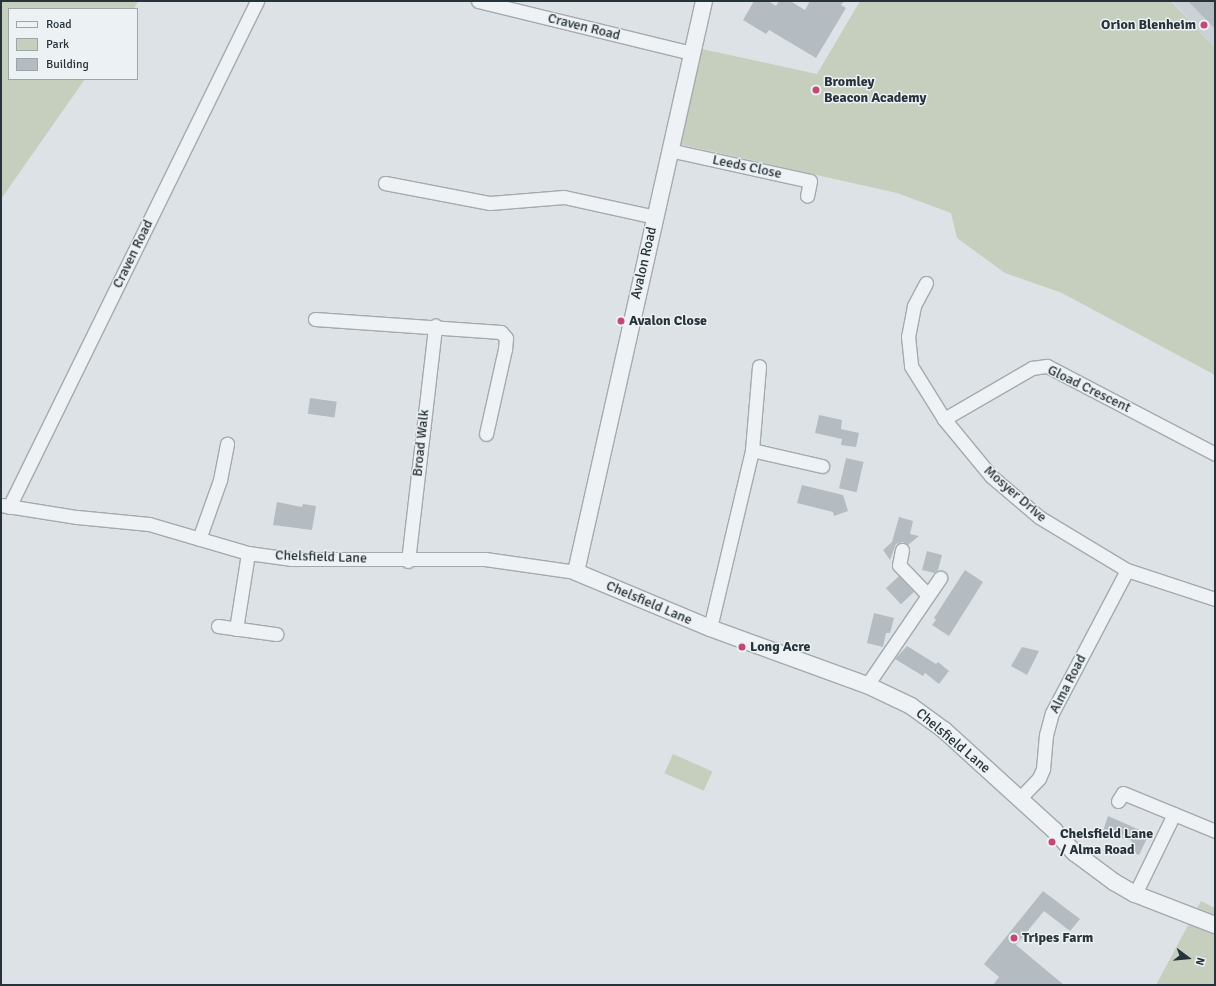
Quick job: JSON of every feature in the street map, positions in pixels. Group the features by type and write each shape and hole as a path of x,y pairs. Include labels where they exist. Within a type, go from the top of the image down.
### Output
{"street":[{"name":"Craven Road","path":"5,506 257,1"},
{"name":"Craven Road","path":"478,1 691,52"},
{"name":"Avalon Road","path":"576,572 669,150 704,1"},
{"name":"Leeds Close","path":"669,150 810,181 807,196"},
{"path":"385,182 490,202 564,197 655,217"},
{"name":"Mosyer Drive","path":"926,283 914,306 908,336 911,366 944,419 991,476 1039,517 1127,570 1215,599"},
{"path":"315,319 435,326 501,332 506,338 505,349 486,434"},
{"name":"Broad Walk","path":"408,561 435,326"},
{"path":"710,628 752,450 759,366"},
{"name":"Gload Crescent","path":"944,419 1032,368 1047,366 1215,454"},
{"path":"199,539 220,480 227,444"},
{"path":"752,450 822,466"},
{"name":"Chelsfield Lane","path":"5,506 149,524 248,553 291,559 408,561 484,559 576,572 710,628 867,685 911,706 933,722 1054,830 1075,853 1135,894 1215,925"},
{"path":"902,550 899,565 928,596"},
{"path":"236,628 248,553"},
{"name":"Alma Road","path":"1019,799 1039,778 1043,769 1046,735 1052,713 1127,570"},
{"path":"867,685 940,578"},
{"path":"218,626 276,634"},
{"path":"1118,801 1123,793 1215,831"},
{"path":"1135,894 1174,814"}],"shaded area":[{"name":"Orion Blenheim","path":"1172,1 1215,1 1215,48"}],"green space":[{"path":"1,1 138,1 134,8 8,8 8,80 84,80 1,199"},
{"path":"860,1 1171,1 1215,48 1215,375 1062,293 1005,273 957,238 951,213 897,193 679,144 702,49 817,74"},
{"path":"673,754 712,771 704,791 664,773"},
{"path":"1201,901 1215,908 1215,985 1156,985"}],"building":[{"path":"754,1 768,1 776,6 779,1 790,1 805,10 810,1 844,1 841,5 846,8 816,58 769,30 766,34 743,20"},
{"path":"1188,1 1215,1 1215,29"},
{"path":"310,398 337,402 335,418 308,414"},
{"path":"819,415 842,420 841,429 859,433 856,447 841,445 842,439 815,433"},
{"path":"846,458 864,462 857,492 839,488"},
{"path":"802,485 843,495 848,511 834,516 833,512 797,503"},
{"path":"277,502 302,507 303,504 316,506 312,530 273,525"},
{"path":"899,517 913,521 910,534 919,536 908,545 903,542 896,544 890,560 883,550 892,542"},
{"path":"927,551 942,555 938,570 934,573 922,570"},
{"path":"965,570 983,582 949,636 932,625 936,620 934,618"},
{"path":"899,576 914,592 901,604 886,588"},
{"path":"874,613 894,618 890,633 886,633 883,647 867,643"},
{"path":"907,646 936,664 938,662 949,671 939,684 925,673 923,676 895,659"},
{"path":"1022,647 1039,651 1027,675 1011,666"},
{"path":"1108,816 1149,834 1139,855 1128,850 1132,841 1103,831"},
{"name":"Tripes Farm","path":"1043,891 1080,919 1070,931 1044,911 1016,945 1064,985 993,985 999,977 984,964"}],"place":[{"name":"Orion Blenheim","path":"1204,25"},
{"name":"Bromley Beacon Academy","path":"816,90"},
{"name":"Avalon Close","path":"621,321"},
{"name":"Long Acre","path":"742,647"},
{"name":"Chelsfield Lane / Alma Road","path":"1052,842"},
{"name":"Tripes Farm","path":"1014,938"}]}
